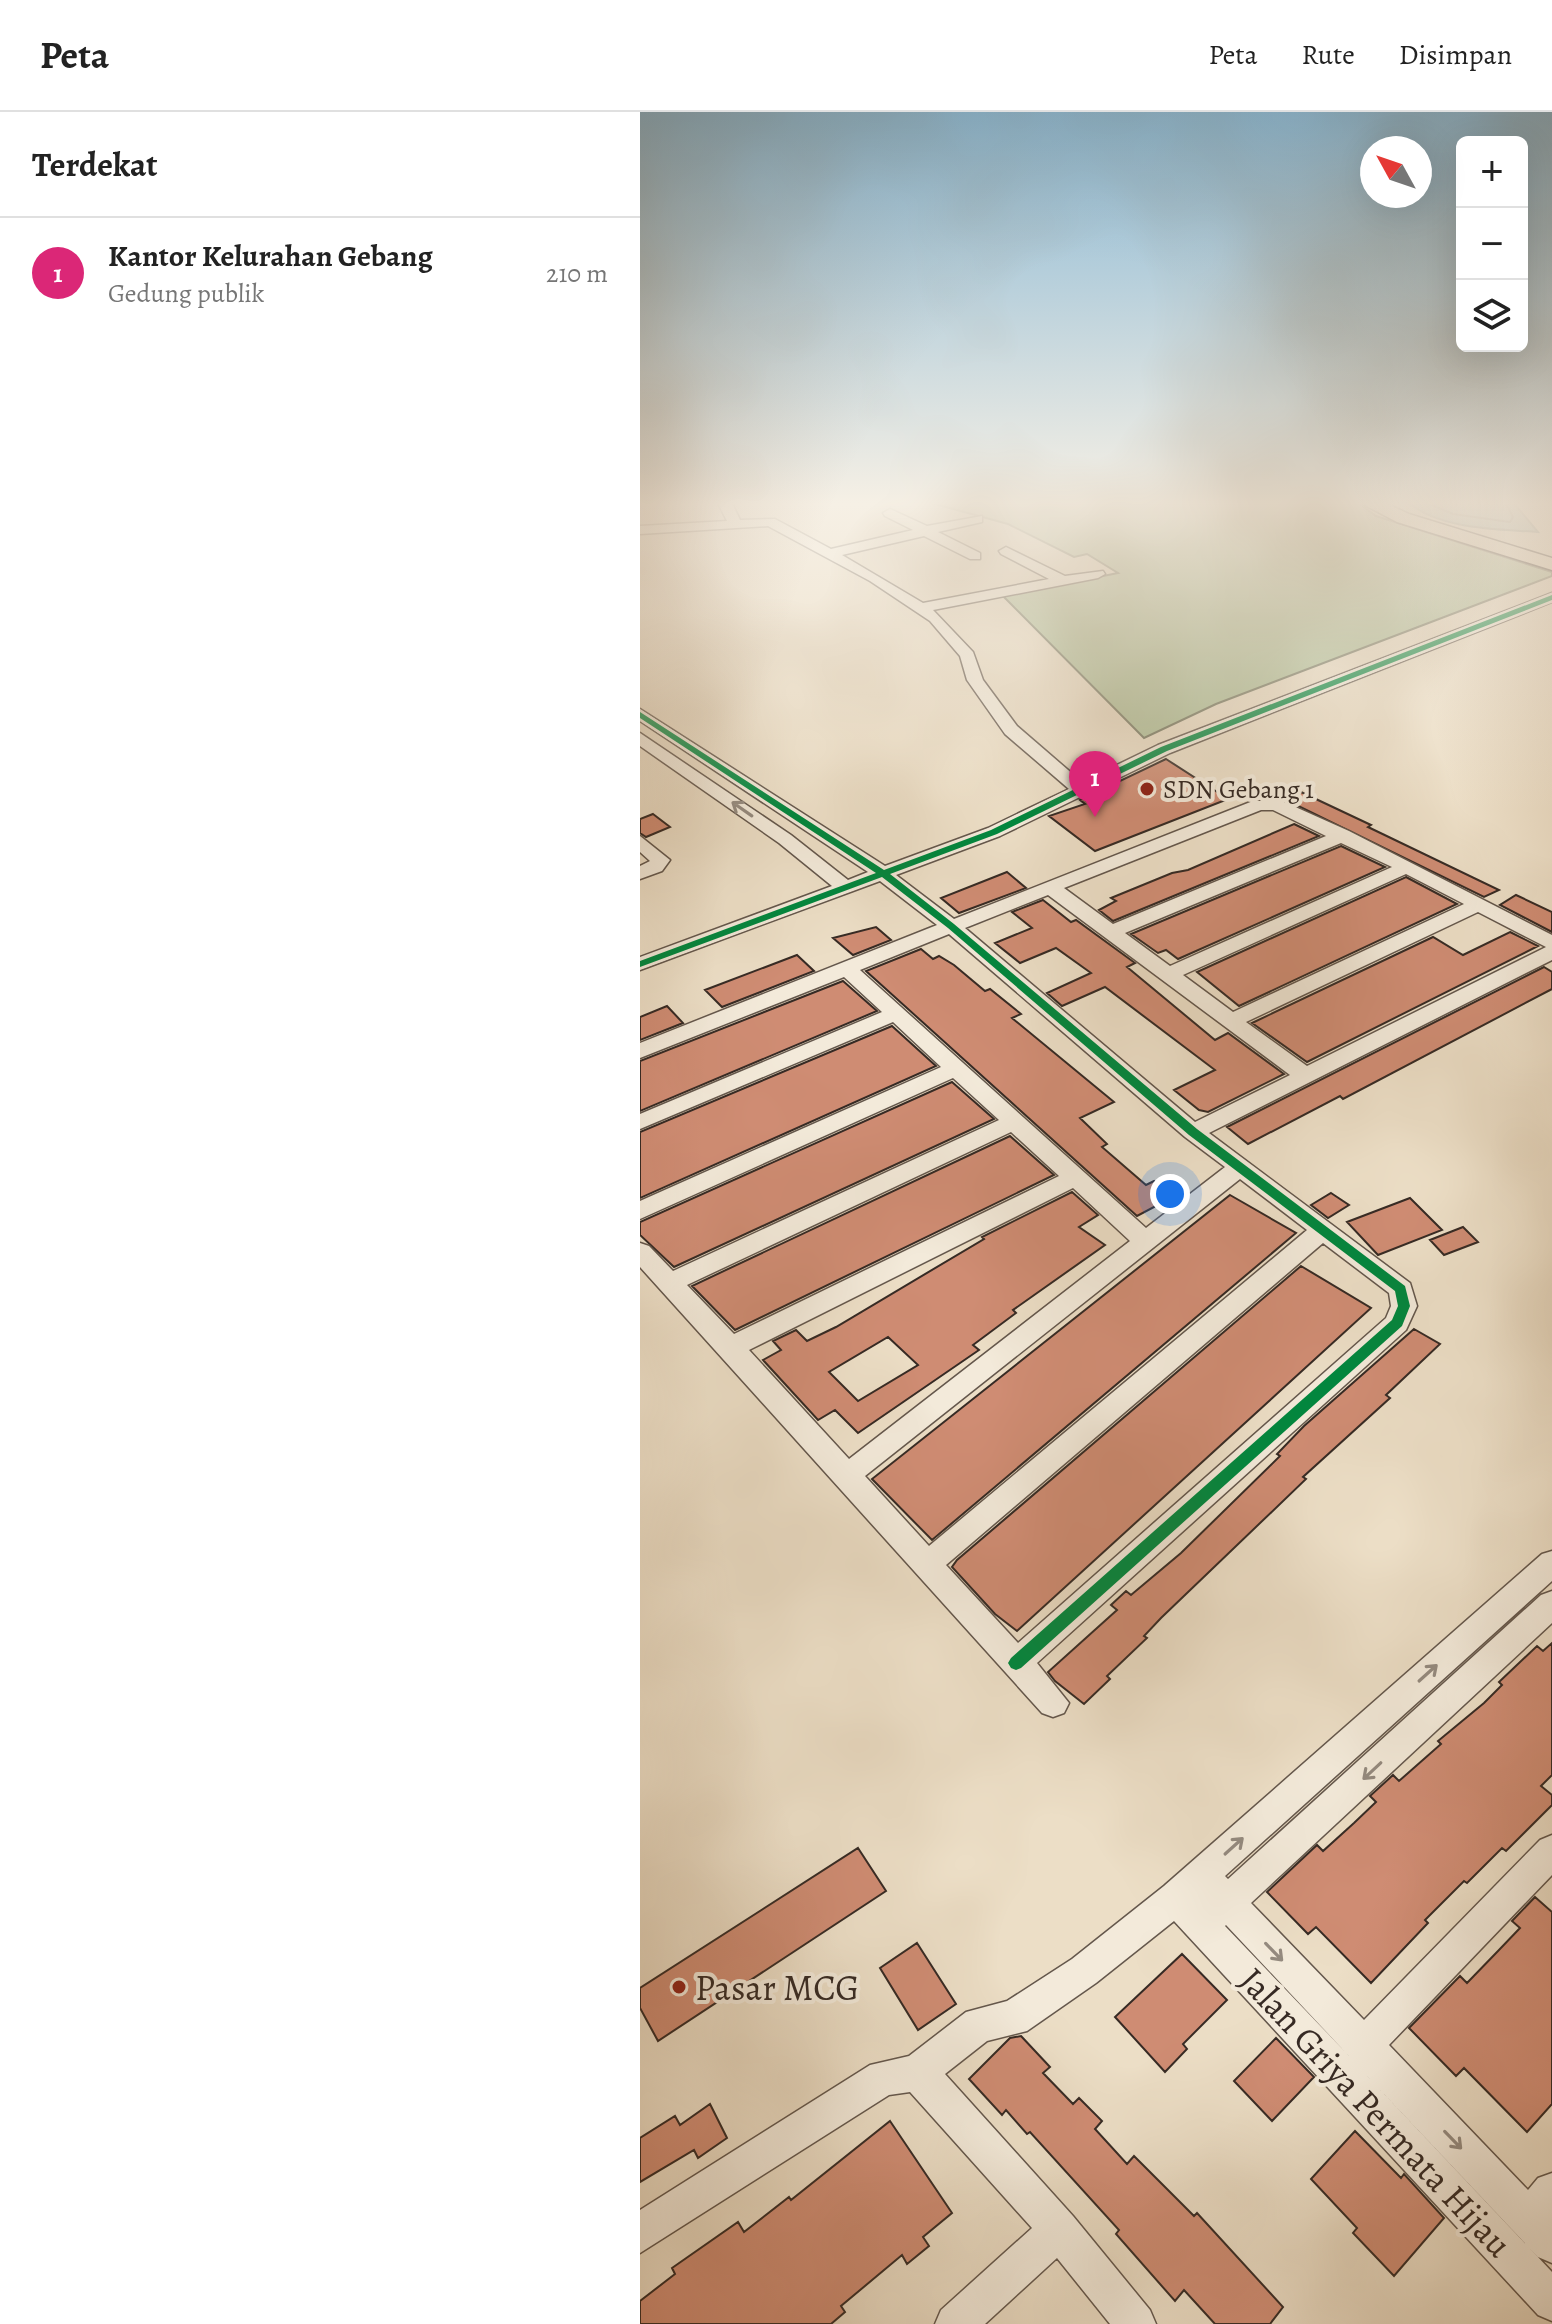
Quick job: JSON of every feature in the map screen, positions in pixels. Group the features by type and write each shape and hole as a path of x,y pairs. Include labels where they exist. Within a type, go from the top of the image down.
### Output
{"street":[{"path":"916,604 967,655 975,680 1011,730 1075,785"},
{"path":"922,608 942,604"},
{"path":"1075,785 1510,604"},
{"path":"640,948 875,868 994,832 1206,715 1290,683 1529,604"},
{"path":"1290,683 1306,691"},
{"path":"640,714 875,868 951,926 1193,1132 1401,1289 1404,1306 1397,1323 1016,1663"},
{"path":"640,738 785,839 838,881"},
{"path":"640,1051 1259,805 1276,805 1343,835 1552,943"},
{"path":"785,839 811,827"},
{"path":"1111,932 1343,835"},
{"path":"640,842 661,860 655,867 640,873"},
{"path":"1169,974 1407,867"},
{"path":"640,964 838,881"},
{"path":"1050,887 1304,1075"},
{"path":"1232,1021 1478,905"},
{"path":"1193,1132 1552,952"},
{"path":"845,967 1145,1241"},
{"path":"640,1122 895,1014"},
{"path":"640,1211 955,1069"},
{"path":"670,1283 1013,1122"},
{"path":"846,1476 1239,1168"},
{"path":"731,1347 1074,1178"},
{"path":"926,1565 1324,1229"},
{"path":"640,1252 731,1347 1053,1703"},
{"path":"1201,1900 1552,1563"},
{"path":"640,2233 883,2078 916,2073 979,2025 1014,2018 1201,1900 1552,1604"},
{"name":"Jalan Griya Permata Hijau","path":"1363,2046 1552,1851"},
{"name":"Jalan Griya Permata Hijau","path":"1201,1900 1363,2046 1544,2218"},
{"name":"Jalan Griya Permata Hijau","path":"1201,1900 1552,2301"},
{"path":"916,2073 938,2092 1059,2230 1136,2324"},
{"path":"955,2324 1059,2230"}],"green space":[{"path":"1011,604 1478,604 1216,704 1144,738"}],"building":[{"path":"1166,759 1228,799 1095,851 1049,816 1085,804 1080,800"},
{"path":"1301,792 1499,890 1484,897 1286,800"},
{"path":"653,814 670,827 646,837 640,833 640,819"},
{"path":"1294,824 1319,836 1113,921 1099,910 1116,901 1111,898 1172,873 1188,870"},
{"path":"1341,846 1385,867 1178,959 1166,950 1158,953 1131,934"},
{"path":"1007,872 1026,888 959,913 941,898"},
{"path":"1406,877 1457,904 1239,1006 1197,972"},
{"path":"1516,895 1552,912 1552,932 1500,905"},
{"path":"1043,900 1135,963 1127,967 1215,1040 1228,1033 1284,1074 1208,1112 1199,1110 1174,1090 1215,1070 1105,987 1062,1006 1047,993 1091,973 1056,948 1020,963 995,943 1032,928 1012,912"},
{"path":"876,927 891,940 853,955 833,938"},
{"path":"1510,932 1538,946 1307,1062 1252,1023 1433,937 1463,955"},
{"path":"921,949 933,959 939,956 954,965 985,991 990,989 1021,1014 1012,1018 1114,1102 1080,1118 1107,1144 1102,1147 1146,1185 1154,1181 1173,1197 1137,1216 866,971"},
{"path":"797,955 814,971 722,1007 705,990"},
{"path":"1544,967 1552,972 1552,989 1343,1099 1340,1096 1248,1144 1227,1127"},
{"path":"843,981 877,1011 640,1111 640,1061"},
{"path":"667,1006 683,1023 640,1040 640,1017"},
{"path":"892,1026 936,1066 640,1198 640,1132"},
{"path":"952,1082 994,1119 674,1267 640,1235 640,1222"},
{"path":"1010,1136 1054,1175 735,1330 692,1286"},
{"path":"1072,1192 1098,1215 1079,1227 1105,1245 1013,1310 1016,1313 973,1345 979,1350 858,1433 835,1410 818,1420 763,1360 781,1350 773,1341 796,1330 807,1341 836,1327 984,1239 982,1237","holes":["888,1337 918,1365 858,1401 829,1372"]},
{"path":"1331,1193 1349,1205 1328,1218 1311,1205"},
{"path":"1230,1195 1296,1233 932,1540 872,1479"},
{"path":"1410,1198 1442,1230 1378,1255 1347,1222"},
{"path":"1463,1227 1478,1242 1444,1255 1430,1240"},
{"path":"1301,1266 1371,1308 1017,1631 995,1614 952,1567 957,1560"},
{"path":"1414,1329 1440,1344 1386,1395 1390,1398 1303,1477 1306,1479 1161,1618 1144,1636 1147,1638 1107,1676 1110,1679 1084,1704 1055,1681 1048,1672 1117,1610 1111,1605 1126,1591 1131,1595 1181,1553 1280,1456 1277,1454 1304,1426"},
{"path":"1552,1643 1552,1775 1541,1786 1552,1795 1552,1805 1506,1851 1502,1848 1467,1883 1464,1881 1425,1920 1428,1923 1371,1983 1316,1927 1308,1934 1267,1892 1317,1845 1323,1851 1354,1823 1376,1802 1370,1796 1393,1775 1399,1781 1441,1744 1438,1741 1484,1703 1502,1685 1499,1682 1537,1646 1543,1651"},
{"path":"858,1848 886,1891 658,2041 640,2008 640,1988"},
{"path":"1535,1897 1552,1912 1552,2104 1527,2132 1464,2068 1456,2076 1409,2028 1460,1976 1467,1983 1498,1951 1520,1928 1512,1921"},
{"path":"917,1943 956,2004 918,2030 880,1968"},
{"path":"1182,1954 1227,2000 1183,2044 1187,2049 1165,2072 1115,2017"},
{"path":"1021,2036 1050,2067 1043,2073 1073,2104 1079,2098 1102,2121 1095,2129 1127,2164 1134,2156 1194,2216 1197,2213 1283,2307 1270,2324 1215,2324 1184,2290 1175,2301 1116,2234 1119,2230 1030,2132 1027,2134 1006,2110 1002,2115 969,2079 1010,2038"},
{"path":"1276,2038 1314,2077 1272,2121 1234,2081"},
{"path":"710,2104 727,2138 698,2158 694,2150 640,2182 640,2138 675,2116 680,2125"},
{"path":"890,2121 952,2213 923,2237 929,2246 907,2264 902,2255 841,2306 845,2312 831,2324 640,2324 640,2301 675,2274 672,2268 738,2222 744,2232 789,2197 791,2200"},
{"path":"1355,2131 1401,2178 1404,2174 1444,2218 1394,2276 1353,2233 1357,2228 1311,2179"}],"cycle path":[{"path":"640,964 994,832 1164,749 1534,604"},
{"path":"640,714 882,873 951,926 1193,1132 1401,1289 1404,1306 1397,1323 1016,1663"}],"place":[{"name":"SDN Gebang 1","path":"1147,789"},
{"name":"Kantor Kelurahan Gebang","path":"1095,817"},
{"name":"Pasar MCG","path":"679,1987"}]}
